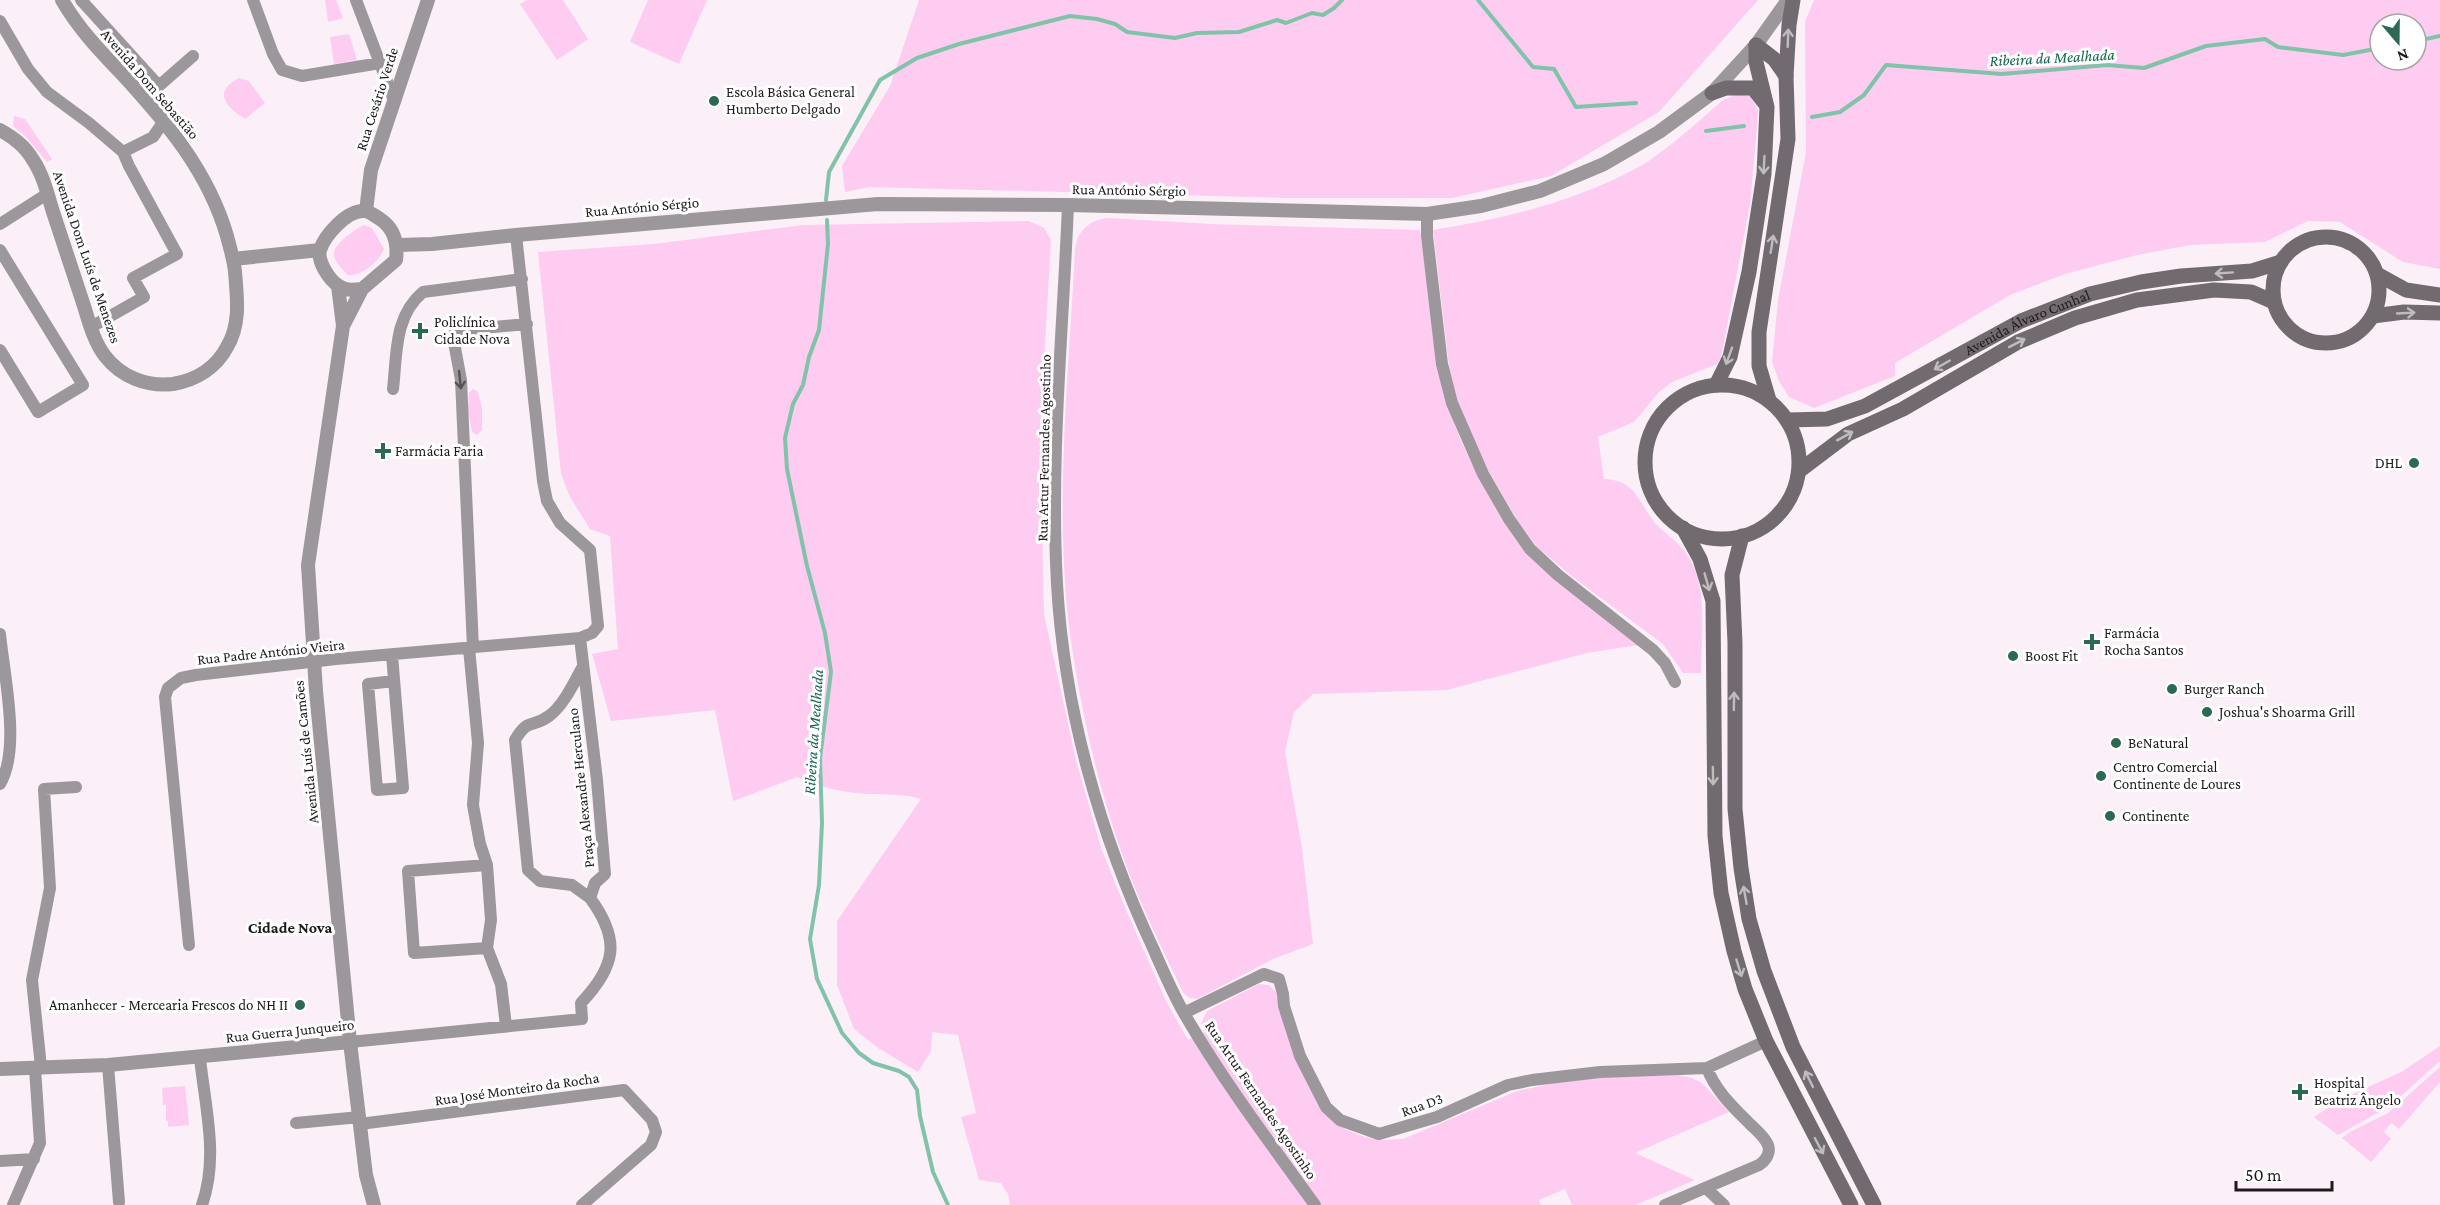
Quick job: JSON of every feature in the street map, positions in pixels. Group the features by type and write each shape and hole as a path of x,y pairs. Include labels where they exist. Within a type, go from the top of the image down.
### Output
{"main road":[{"path":"1769,400 1759,366 1759,332 1788,139 1786,76 1788,25 1793,0"},
{"path":"1756,45 1774,59 1786,76"},
{"path":"1716,385 1730,357 1749,272 1764,174 1767,107 1756,62 1756,45"},
{"path":"1712,93 1726,88 1753,88 1767,107"},
{"path":"2324,237 2342,239 2357,247 2369,259 2377,274 2378,302 2373,316 2354,336 2339,341 2324,343 2309,340 2297,334 2286,326 2274,302 2275,275 2281,262 2292,249 2307,240 2324,237"},
{"name":"Avenida Álvaro Cunhal","path":"1788,420 1827,419 1865,406 2021,321 2090,294 2141,282 2181,276 2252,271 2281,262"},
{"path":"2377,274 2406,290 2440,295"},
{"name":"Avenida Álvaro Cunhal","path":"1799,471 1848,434 1903,408 2018,342 2075,318 2137,300 2214,290 2251,292 2274,302"},
{"path":"2373,316 2404,312 2440,314"},
{"path":"1716,385 1734,385 1752,390 1769,400 1788,420 1800,445 1799,471 1790,498 1781,512 1763,527 1742,536 1712,538 1683,528 1663,511 1649,488 1645,471 1645,453 1652,427 1668,406 1690,391 1716,385"},
{"path":"1683,528 1700,559 1713,600 1715,836 1721,893 1734,951 1745,989 1766,1041 1851,1205"},
{"path":"1742,536 1732,575 1735,643 1735,809 1749,919 1764,971 1793,1047 1874,1205"}],"street":[{"name":"Avenida Dom Sebastião","path":"62,0 86,35 164,121 185,148 220,214 233,259"},
{"path":"81,0 159,86"},
{"path":"253,0 273,54 282,70 302,76 380,63"},
{"path":"356,0 394,100"},
{"name":"Rua Cesário Verde","path":"366,211 371,170 428,0"},
{"name":"Rua António Sérgio","path":"398,245 432,244 878,204 1068,205 1427,214 1481,206 1551,187 1613,158 1659,132 1712,93 1756,45 1788,0"},
{"path":"0,21 28,69 47,92 123,152 177,254 133,278 144,297 91,327"},
{"path":"144,99 193,56"},
{"path":"123,152 153,137 164,121"},
{"name":"Avenida Dom Luís de Menezes","path":"0,130 14,138 26,149 38,170 91,327 104,355 116,368 128,376 146,383 166,385 183,382 200,375 214,365 231,340 238,307 233,259"},
{"path":"0,224 47,194"},
{"name":"Rua Artur Fernandes Agostinho","path":"1068,205 1054,499 1057,585 1063,641 1082,748 1099,812 1129,898 1184,1013 1227,1083 1315,1205"},
{"path":"343,326 362,289 396,260 398,245 393,233 384,222 366,211 355,212 332,230 320,250 321,261 329,276 339,286 350,290 362,289"},
{"path":"1427,214 1427,236 1442,364 1452,403 1483,474 1509,519 1530,549 1653,650 1665,663 1676,682"},
{"path":"506,1026 501,984 487,948 491,920 487,865 480,844 473,805 478,743 471,648 461,380 453,337 455,332 460,330 527,324 516,235"},
{"path":"0,250 83,385 38,412 0,350"},
{"path":"233,259 320,250"},
{"path":"393,388 400,326 411,302 423,292 522,279"},
{"path":"339,286 343,326"},
{"name":"Rua Padre António Vieira","path":"189,945 165,697 168,688 181,678 196,675 580,638 592,633 598,626 590,550 561,523 547,501 527,324"},
{"name":"Avenida Luís de Camões","path":"343,326 308,565 314,662 350,1042 366,1175 374,1205"},
{"path":"0,634 12,742 7,770 0,784"},
{"name":"Praça Alexandre Herculano","path":"580,638 597,780 605,874 595,883 590,898 572,885 540,881 528,870 515,740 524,726 551,715 572,688 582,668"},
{"path":"392,655 403,788 377,790 368,684 394,681"},
{"path":"13,1205 40,1143 32,980 50,888 44,789 76,787"},
{"path":"487,865 408,871 414,953 487,948"},
{"name":"Rua Guerra Junqueiro","path":"0,1069 108,1065 200,1058 582,1018 581,1003 607,969 611,944 603,916 590,898"},
{"name":"Rua D3","path":"1184,1013 1264,974 1278,979 1297,1046 1314,1086 1326,1107 1340,1120 1378,1134 1427,1120 1508,1085 1600,1071 1707,1068 1766,1041"},
{"path":"200,1058 212,1161 209,1185 202,1205"},
{"path":"108,1065 119,1202"},
{"path":"1665,1205 1759,1165 1767,1157 1769,1148 1763,1137 1712,1081 1707,1068"},
{"name":"Rua José Monteiro da Rocha","path":"360,1120 624,1089 652,1120 656,1132 651,1145 588,1203"},
{"path":"296,1123 360,1120"},
{"path":"0,1161 34,1159"},
{"name":"Avenida Luís de Camões","path":"363,1205 366,1175"},
{"path":"1706,1188 1724,1205"}],"shaded area":[{"path":"325,0 336,0 343,18 328,22"},
{"path":"527,0 563,0 588,39 557,60 520,4"},
{"path":"648,0 707,0 679,64 630,42"},
{"path":"919,0 1758,0 1659,112 1551,176 1452,198 1287,198 869,187 845,192 842,166 890,86"},
{"path":"1814,0 2440,0 2440,269 2403,262 2340,222 2308,221 2265,242 2190,245 2137,255 2065,274 2010,295 1895,363 1895,376 1814,408 1789,397 1779,381 1772,362 1778,300 1806,152 1805,22"},
{"path":"349,34 357,60 334,64 330,37"},
{"path":"239,78 249,81 265,103 245,119 232,110 224,94 231,83"},
{"path":"1744,94 1751,97 1758,110 1756,138 1750,204 1721,358 1717,364 1672,382 1659,392 1634,422 1598,437 1604,479 1614,480 1628,486 1659,528 1683,549 1694,567 1701,596 1701,673 1683,673 1663,644 1574,578 1537,547 1519,523 1486,467 1465,426 1451,383 1433,230 1538,208 1613,180 1658,154 1723,100"},
{"path":"14,116 25,119 52,159 47,162 25,136 13,126"},
{"path":"1108,218 1211,224 1420,230 1432,323 1446,402 1476,472 1514,536 1638,645 1587,653 1447,690 1313,694 1294,712 1285,752 1302,848 1313,944 1273,959 1197,999 1184,994 1144,909 1113,828 1089,739 1068,618 1064,572 1063,481 1075,250 1078,237 1085,228 1095,221"},
{"path":"1029,221 1044,228 1051,240 1040,432 1044,614 1076,760 1101,848 1167,1003 1188,1040 1205,1032 1201,1023 1207,1011 1259,984 1269,985 1276,992 1331,1120 1347,1130 1382,1140 1403,1139 1517,1091 1555,1083 1618,1076 1678,1075 1692,1078 1702,1083 1729,1112 1635,1153 1695,1180 1635,1205 1572,1205 1565,1189 1539,1200 1541,1205 1010,1205 1008,1194 1001,1183 979,1180 961,1117 976,1113 958,1035 932,1032 931,1051 918,1072 878,1048 854,1029 837,985 837,921 921,799 841,791 797,777 733,801 715,710 611,721 592,654 618,649 610,536 590,529 570,497 561,474 538,252 654,244 803,225"},
{"path":"364,225 372,228 384,249 369,267 348,275 335,259 334,251 347,236"},
{"path":"473,389 478,392 482,408 482,430 477,435 472,432 468,411 469,393"},
{"path":"2440,1046 2440,1061 2390,1106 2338,1135 2314,1117 2340,1100 2403,1071"},
{"path":"2440,1067 2440,1082 2399,1129 2391,1123 2384,1132 2391,1139 2371,1162 2342,1138 2388,1113"},
{"path":"185,1086 189,1125 168,1127 162,1088"}],"waterway":[{"name":"Ribeira da Mealhada","path":"826,200 829,172 880,80 917,58 959,44 1070,16 1115,24 1127,32 1175,38 1197,33 1239,32 1277,20 1286,23 1312,13 1323,15 1342,0"},
{"name":"Ribeira da Mealhada","path":"1478,0 1533,67 1554,69 1576,107 1636,103"},
{"name":"Ribeira da Mealhada","path":"2428,38 2440,36"},
{"name":"Ribeira da Mealhada","path":"1812,117 1840,112 1864,95 1886,65 2002,74 2107,65 2144,68 2206,46 2265,39 2278,47 2343,55 2368,50"},
{"name":"Ribeira da Mealhada","path":"1706,131 1744,126"},
{"name":"Ribeira da Mealhada","path":"827,220 828,244 819,330 809,357 803,385 793,404 785,438 787,469 807,566 825,633 831,672 820,758 822,823 819,885 810,939 817,979 842,1033 859,1053 873,1063 899,1071 909,1077 917,1090 920,1116 933,1172 948,1205"}],"place":[{"name":"Escola Básica General Humberto Delgado","path":"714,101"},
{"name":"Policlínica Cidade Nova","path":"420,331"},
{"name":"Farmácia Faria","path":"383,451"},
{"name":"DHL","path":"2414,463"},
{"name":"Farmácia Rocha Santos","path":"2092,642"},
{"name":"Boost Fit","path":"2013,656"},
{"name":"Burger Ranch","path":"2172,689"},
{"name":"Joshua's Shoarma Grill","path":"2207,712"},
{"name":"BeNatural","path":"2116,743"},
{"name":"Centro Comercial Continente de Loures","path":"2101,776"},
{"name":"Continente","path":"2110,816"},
{"name":"Amanhecer - Mercearia Frescos do NH II","path":"300,1005"},
{"name":"Hospital Beatriz Ângelo","path":"2300,1092"}],"district":[{"name":"Cidade Nova","path":"290,927"}]}
